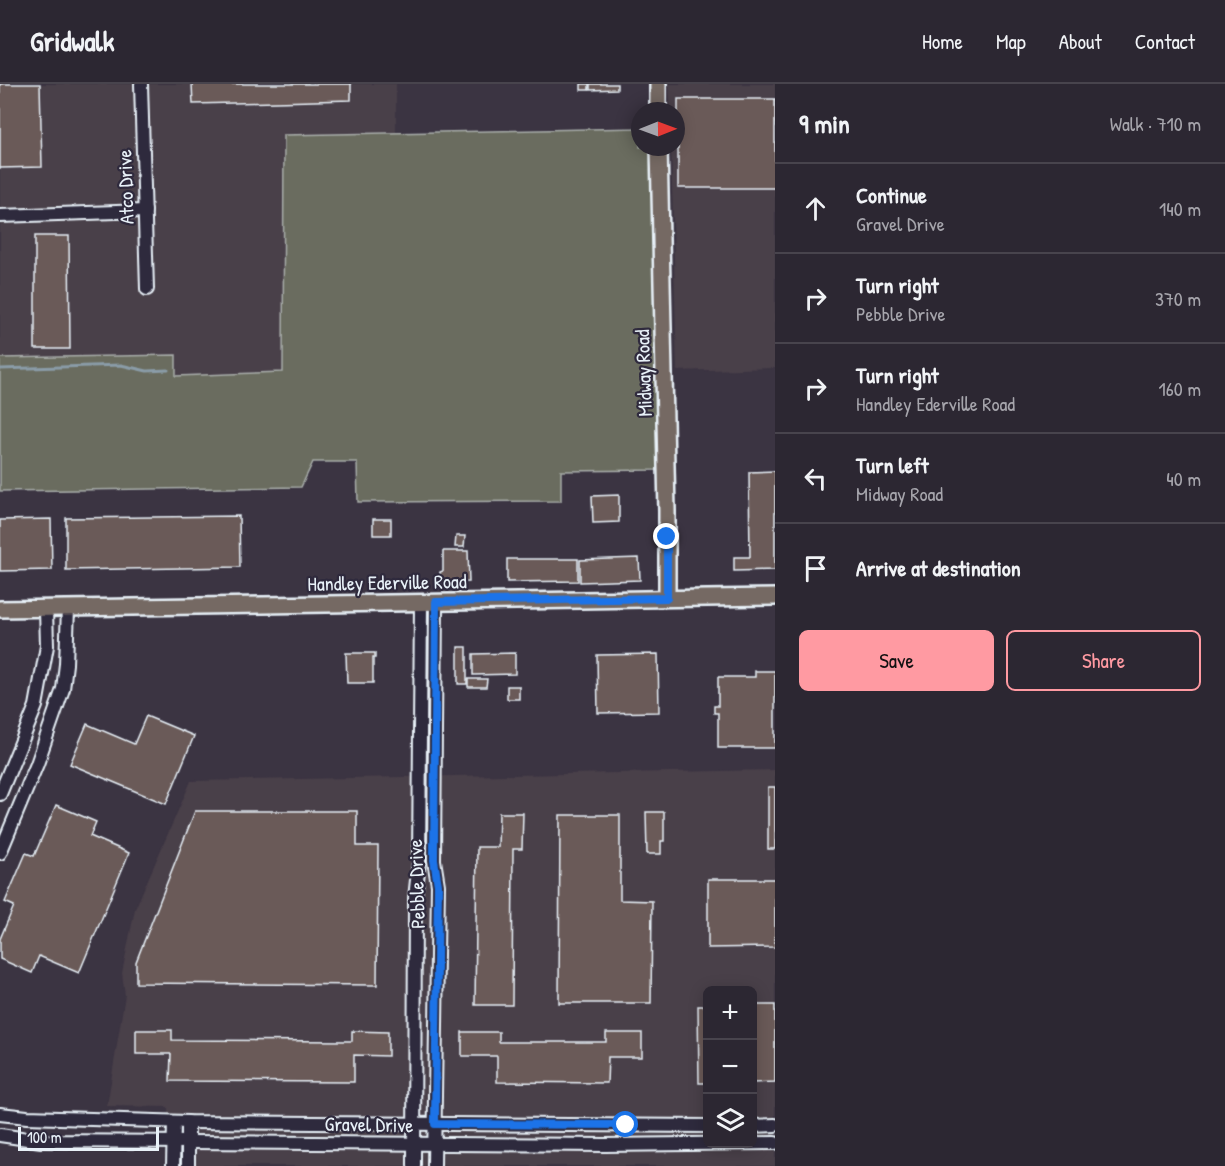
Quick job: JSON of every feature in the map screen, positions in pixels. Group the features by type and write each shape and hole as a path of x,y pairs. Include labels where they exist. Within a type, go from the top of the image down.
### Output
{"main road":[{"path":"658,84 658,102"},
{"name":"Midway Road","path":"659,156 667,598"},
{"name":"Handley Ederville Road","path":"0,609 775,597"}],"street":[{"name":"Atco Drive","path":"141,84 147,289"},
{"path":"0,216 145,211"},
{"name":"Pebble Drive","path":"428,602 435,661 434,860 438,885 434,1166"},
{"name":"Pebble Drive","path":"414,1166 415,898 419,862 420,662 428,602"},
{"path":"0,853 37,764 63,689 68,608"},
{"path":"0,794 36,706 46,646 46,609"},
{"path":"420,662 435,661"},
{"path":"420,714 435,713"},
{"path":"17,754 37,764"},
{"name":"Gravel Drive","path":"0,1114 174,1122 703,1126"},
{"path":"173,1166 174,1122"},
{"path":"188,1122 188,1166"},
{"path":"757,1126 775,1125"},
{"name":"Gravel Drive","path":"0,1135 42,1141 616,1145 775,1143"}],"shaded area":[{"path":"0,84 396,84 396,133 284,135 283,372 176,376 176,355 0,358"},
{"path":"669,84 775,84 775,368 677,371 671,156 685,156 685,102 670,102"},
{"path":"775,770 775,1166 168,1166 168,1107 107,1106 125,995 122,973 135,909 191,781"}],"green space":[{"path":"631,128 631,156 652,156 659,470 561,471 561,501 358,502 357,462 313,462 301,487 0,491 0,358 176,355 176,376 283,372 284,135"}],"building":[{"path":"0,84 40,84 42,167 0,168"},
{"path":"192,84 351,84 351,100 193,104"},
{"path":"581,84 589,84 589,90 581,90"},
{"path":"590,84 617,84 617,89 590,90"},
{"path":"678,99 775,99 775,188 678,188 678,156 685,156 685,102 678,102"},
{"path":"35,236 69,236 70,349 35,349"},
{"path":"775,471 775,570 734,571 734,557 750,557 749,472"},
{"path":"619,495 619,522 593,523 592,496"},
{"path":"239,516 240,567 66,570 66,518"},
{"path":"51,519 52,570 0,571 0,520"},
{"path":"373,519 391,519 391,535 373,535"},
{"path":"456,536 465,536 464,547 455,547"},
{"path":"443,551 468,551 469,582 440,583 440,572 443,571"},
{"path":"639,558 640,580 580,582 580,560"},
{"path":"507,559 578,559 578,581 507,582"},
{"path":"458,647 467,647 467,684 458,684"},
{"path":"346,653 375,653 373,683 347,683"},
{"path":"515,653 515,674 473,675 473,654"},
{"path":"658,654 659,712 598,713 597,655"},
{"path":"755,671 775,671 775,748 718,748 718,713 714,713 714,706 718,706 718,677 755,677"},
{"path":"468,679 487,679 486,687 468,687"},
{"path":"507,686 519,686 519,699 507,699"},
{"path":"146,716 194,736 166,804 70,764 87,724 134,744"},
{"path":"768,787 775,787 775,849 768,849"},
{"path":"56,805 96,822 90,836 129,853 79,973 39,956 32,973 0,959 0,939 14,906 5,902 26,853 34,856"},
{"path":"195,811 357,811 357,846 378,846 377,985 136,983 136,962"},
{"path":"646,812 664,812 664,841 661,841 661,854 647,854"},
{"path":"499,813 523,813 522,849 513,849 512,1005 475,1005 477,847 498,847"},
{"path":"560,815 620,815 620,900 652,901 651,1003 559,1003"},
{"path":"708,879 775,879 775,947 708,948"},
{"path":"757,1005 775,1005 775,1082 757,1083"},
{"path":"698,1006 703,1006 703,1083 699,1083"},
{"path":"136,1030 172,1030 172,1040 352,1041 352,1031 388,1032 388,1056 354,1055 354,1082 170,1081 171,1054 136,1054"},
{"path":"462,1032 499,1032 499,1042 606,1042 606,1033 642,1033 642,1057 608,1057 607,1083 497,1082 497,1056 462,1056"}],"waterway":[{"path":"0,369 121,365 147,371 168,370"}],"route":[{"path":"626,1125 435,1124 438,885 434,860 436,602 667,598 667,537"}]}
